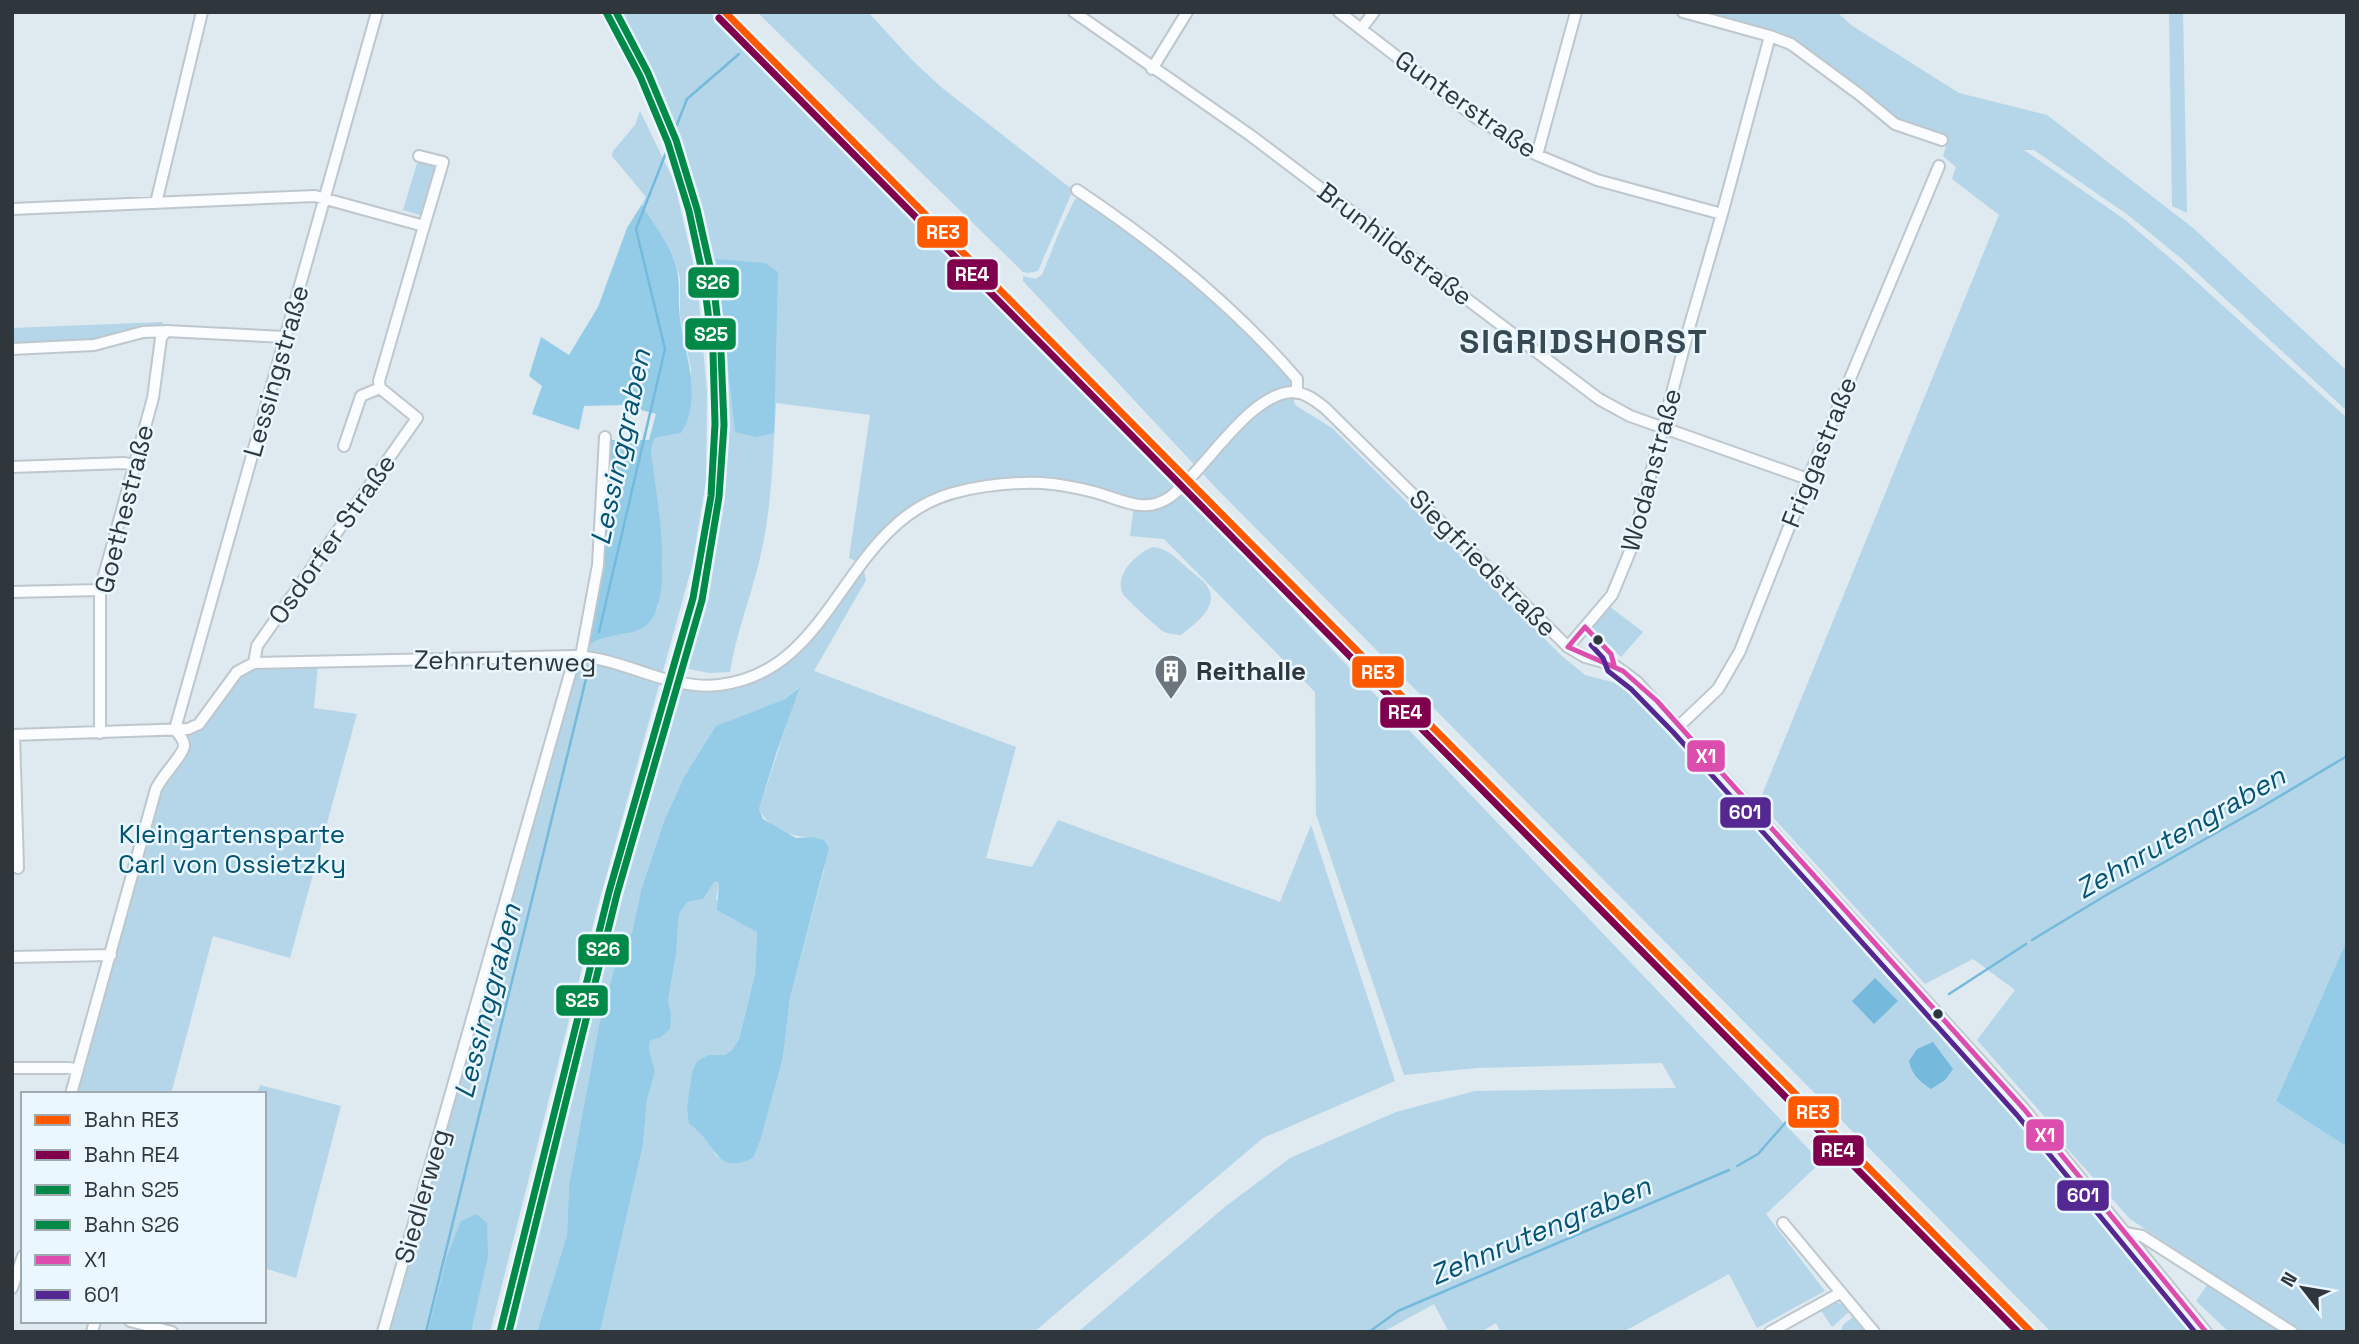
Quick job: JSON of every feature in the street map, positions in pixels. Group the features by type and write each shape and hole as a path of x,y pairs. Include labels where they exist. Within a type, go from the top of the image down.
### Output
{"street":[{"path":"156,202 202,12"},
{"name":"Lessingstraße","path":"175,729 377,12"},
{"name":"Brunhildstraße","path":"1074,12 1250,135 1599,399 1630,416 1663,429 1808,479"},
{"path":"1152,69 1186,12"},
{"name":"Gunterstraße","path":"1339,12 1475,117 1536,155 1597,180 1722,214"},
{"path":"1361,29 1374,12"},
{"path":"1536,155 1576,12"},
{"path":"1683,12 1791,44 1895,124 1942,140"},
{"name":"Wodanstraße","path":"1568,647 1612,595 1631,549 1770,36"},
{"path":"344,446 361,396 380,387 386,355 443,162 419,156"},
{"name":"Friggastraße","path":"1679,726 1718,689 1740,651 1808,479 1939,166"},
{"path":"1077,190 1135,229 1206,287 1297,379 1297,393"},
{"path":"12,209 315,196 424,226"},
{"name":"Goethestraße","path":"100,733 100,590 153,398 161,338 166,331"},
{"path":"12,349 94,345 143,332 285,337"},
{"name":"Osdorfer Straße","path":"254,663 257,646 418,418 380,387"},
{"name":"Siegfriedstraße","path":"1297,393 1312,398 1325,408 1568,647 1585,657 1614,665 1637,682 2024,1109 2206,1332"},
{"name":"Zehnrutenweg","path":"254,663 578,656 699,686 733,684 767,671 807,639 860,563 905,516 949,495 997,483 1045,483 1095,492 1134,505 1156,505 1179,489 1264,402 1277,395 1297,393"},
{"name":"Siedlerweg","path":"383,1332 578,656 598,565 605,437"},
{"path":"12,467 124,463 134,465"},
{"path":"12,592 100,590"},
{"path":"18,868 13,735 188,729 199,724 236,672 254,663"},
{"path":"72,1092 156,789 161,777 182,753 184,746 175,729"},
{"path":"12,957 111,955"},
{"path":"12,1068 78,1070"},
{"path":"1783,1223 1874,1332"},
{"path":"2124,1233 2142,1236 2292,1332"},
{"path":"13,1288 21,1262"},
{"path":"1770,1332 1840,1293"},
{"path":"138,1323 172,1332"}],"green space":[{"path":"610,12 710,12 1179,489 1821,1162 1766,1214 1825,1291 1757,1328 1729,1274 1623,1332 1501,1332 1496,1323 1481,1332 1449,1332 1434,1304 1383,1332 1078,1332 1226,1206 1290,1158 1396,1112 1475,1091 1676,1088 1662,1063 1477,1068 1404,1075 1316,814 1315,692 1164,539 1130,536 1134,506 1095,492 997,483 905,516 860,563 849,558 870,415 776,403 764,539 730,672 709,673 684,668 708,569 721,481 721,390 712,276 686,176 663,113 632,49"},
{"path":"757,12 868,12 941,87 1073,190 1038,271 1023,272"},
{"path":"1697,12 1837,12 1851,25 1959,93 2047,115 2193,228 2347,371 2347,411 2183,260 2128,215 2034,150 2024,150 2124,219 2347,418 2347,940 2276,1101 2347,1147 2347,1332 2229,1332 2196,1301 2214,1275 2130,1219 1977,1040 2015,990 1973,959 1925,984 1759,802 1999,215 1952,179 1956,167 1943,156 1948,140 1895,121 1790,40"},
{"path":"2169,12 2183,12 2187,213 2172,206"},
{"path":"640,111 674,181 697,279 707,392 706,481 692,566 596,913 490,1332 387,1332 576,667 584,663 588,645 605,637 630,633 658,607 663,567 651,449 655,438 681,433 691,370 680,316 680,278 673,256 642,204 646,197 612,156 613,151 635,125"},
{"path":"418,160 437,166 423,216 403,210"},
{"path":"1083,198 1205,289 1289,377 1295,405 1332,428 1562,656 1585,675 1620,684 1643,706 1972,1068 2190,1332 2051,1332 1216,488 1023,281 1023,276 1035,279 1042,275 1075,199"},
{"path":"163,322 162,327 93,341 12,345 12,328"},
{"path":"1153,547 1175,557 1203,581 1210,593 1211,601 1204,614 1181,635 1164,632 1123,594 1121,579 1124,572 1134,559"},
{"path":"864,571 866,580 814,671 1016,747 986,858 1032,867 1058,820 1280,902 1311,825 1395,1081 1263,1138 1034,1332 600,1332 643,1145 647,1100 655,1072 649,1049 650,1041 661,1037 671,1013 668,1001 676,955 679,914 687,902 703,899 715,881 719,883 716,899 757,932 755,974 739,1039 725,1055 709,1055 689,1124 701,1131 717,1157 761,1138 783,1058 790,998 824,870 811,837 796,836 781,830 768,821 759,809 799,687 785,699 717,726 684,777 664,821 641,890 632,933 617,958 599,1025 569,1185 567,1235 537,1332 512,1332 581,1048 679,689 713,690 742,686 766,676 788,662 807,644"},
{"path":"1609,606 1643,632 1621,657 1591,627"},
{"name":"Kleingartensparte Carl von Ossietzky","path":"318,665 314,708 357,714 290,958 213,936 172,1092 75,1092 162,789 188,751 187,736 203,728 240,675 256,668"},
{"path":"260,1085 341,1106 296,1278 266,1269 266,1092 258,1092"},
{"path":"1833,1302 1842,1304 1850,1311 1832,1327 1820,1309"},
{"path":"1853,1317 1865,1332 1841,1332 1843,1325"}],"shaded area":[{"path":"642,204 668,246 676,268 680,318 691,376 691,405 681,433 655,438 651,449 662,543 660,595 654,614 640,629 603,638 588,645 608,440 649,440 656,414 623,405 584,406 579,430 532,414 542,386 529,376 541,337 569,355 598,307 627,228"},
{"path":"716,259 765,263 778,272 774,433 756,437 735,432"},
{"path":"800,687 759,809 763,819 796,838 824,840 829,848 790,998 783,1058 753,1158 740,1163 723,1160 689,1124 687,1108 692,1073 697,1061 709,1055 725,1055 732,1050 739,1039 755,974 757,932 717,910 719,883 715,881 703,899 687,902 679,914 676,955 668,1001 671,1013 670,1029 661,1037 650,1041 649,1049 655,1072 647,1100 643,1145 600,1332 537,1332 567,1235 569,1185 599,1025 617,958 632,933 641,890 664,821 684,777 716,726 785,699"},
{"path":"2347,940 2347,1147 2276,1101"},
{"path":"1875,978 1898,1001 1874,1024 1852,1001"},
{"path":"1933,1042 1953,1069 1945,1080 1931,1089 1917,1077 1909,1061 1917,1049"},
{"path":"476,1214 487,1223 488,1256 471,1332 428,1332 447,1256 461,1221"}],"waterway":[{"name":"Lessinggraben","path":"599,632 665,349 636,229 687,99 739,54"},
{"name":"Lessinggraben","path":"426,1332 586,679"},
{"name":"Zehnrutengraben","path":"2032,940 2347,756"},
{"name":"Zehnrutengraben","path":"1949,994 2026,944"},
{"name":"Zehnrutengraben","path":"1737,1166 1758,1154 1786,1122"},
{"name":"Zehnrutengraben","path":"1369,1332 1398,1311 1729,1170"}],"rail line":[{"name":"S25","path":"500,1332 609,892 693,598 711,496 715,424 713,352 704,281 689,211 668,143 640,76 606,12"},
{"name":"S26","path":"509,1332 617,894 702,600 719,497 724,425 721,352 713,280 697,209 676,140 648,73 616,12"},
{"name":"RE3","path":"725,12 2031,1332"},
{"name":"RE4","path":"719,18 2018,1332"}],"transit line":[{"name":"X1","path":"1614,665 1611,654 1585,627 1568,647 1623,671 1657,701 2024,1109 2206,1332"},
{"name":"601","path":"1591,645 1603,658 1608,671 1631,689 1673,732 2017,1115 2195,1332"}],"place":[{"name":"Reithalle","path":"1171,701"}],"district":[{"name":"SIGRIDSHORST","path":"1584,342"}]}
